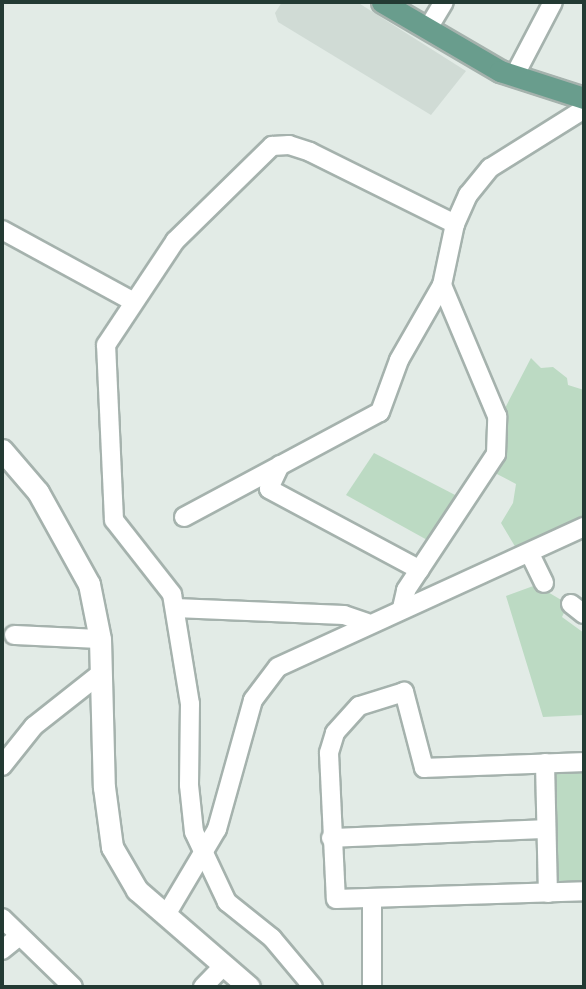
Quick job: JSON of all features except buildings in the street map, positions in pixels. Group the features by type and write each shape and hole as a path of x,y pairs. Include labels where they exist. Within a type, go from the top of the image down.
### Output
{"main road":[{"path":"382,2 489,66 584,97"},
{"path":"404,2 496,58 519,67 584,84"}],"street":[{"path":"433,20 444,2"},
{"path":"519,67 553,2"},
{"path":"184,517 380,412 399,360 442,285 455,224 468,195 490,168 584,109"},
{"path":"313,987 272,938 227,902 194,832 189,785 190,704 175,608 167,583 114,520 106,345 175,241 272,146 289,145 310,152 455,224"},
{"path":"2,230 134,302"},
{"path":"402,608 406,590 496,454 499,427 442,285"},
{"path":"2,450 38,492 72,547 89,584 100,639 104,787 112,847 137,890 249,987"},
{"path":"280,466 269,489 420,570"},
{"path":"166,915 204,858 217,829 253,700 278,667 367,623 530,554 584,527"},
{"path":"530,554 544,583"},
{"path":"175,608 344,615 367,623"},
{"path":"14,635 100,639"},
{"path":"2,766 34,726 101,674"},
{"path":"584,762 424,768 404,692 374,699 359,706 335,733 329,753 333,897 584,891"},
{"path":"545,764 548,893"},
{"path":"331,838 546,829"},
{"path":"372,898 372,987"},
{"path":"2,918 73,987"},
{"path":"2,950 19,936"},
{"path":"203,987 224,965"}],"shaded area":[{"path":"282,2 357,2 466,71 431,115 278,22 275,13"}],"green space":[{"path":"531,358 541,368 553,367 567,378 568,385 584,390 584,518 516,548 501,523 513,503 516,484 495,473 502,460 503,412"},
{"path":"374,453 459,497 429,541 346,495"},
{"path":"536,585 568,604 562,617 584,633 584,715 543,717 506,596"},
{"path":"584,768 584,882 562,883 557,879 552,776 556,769"}]}
